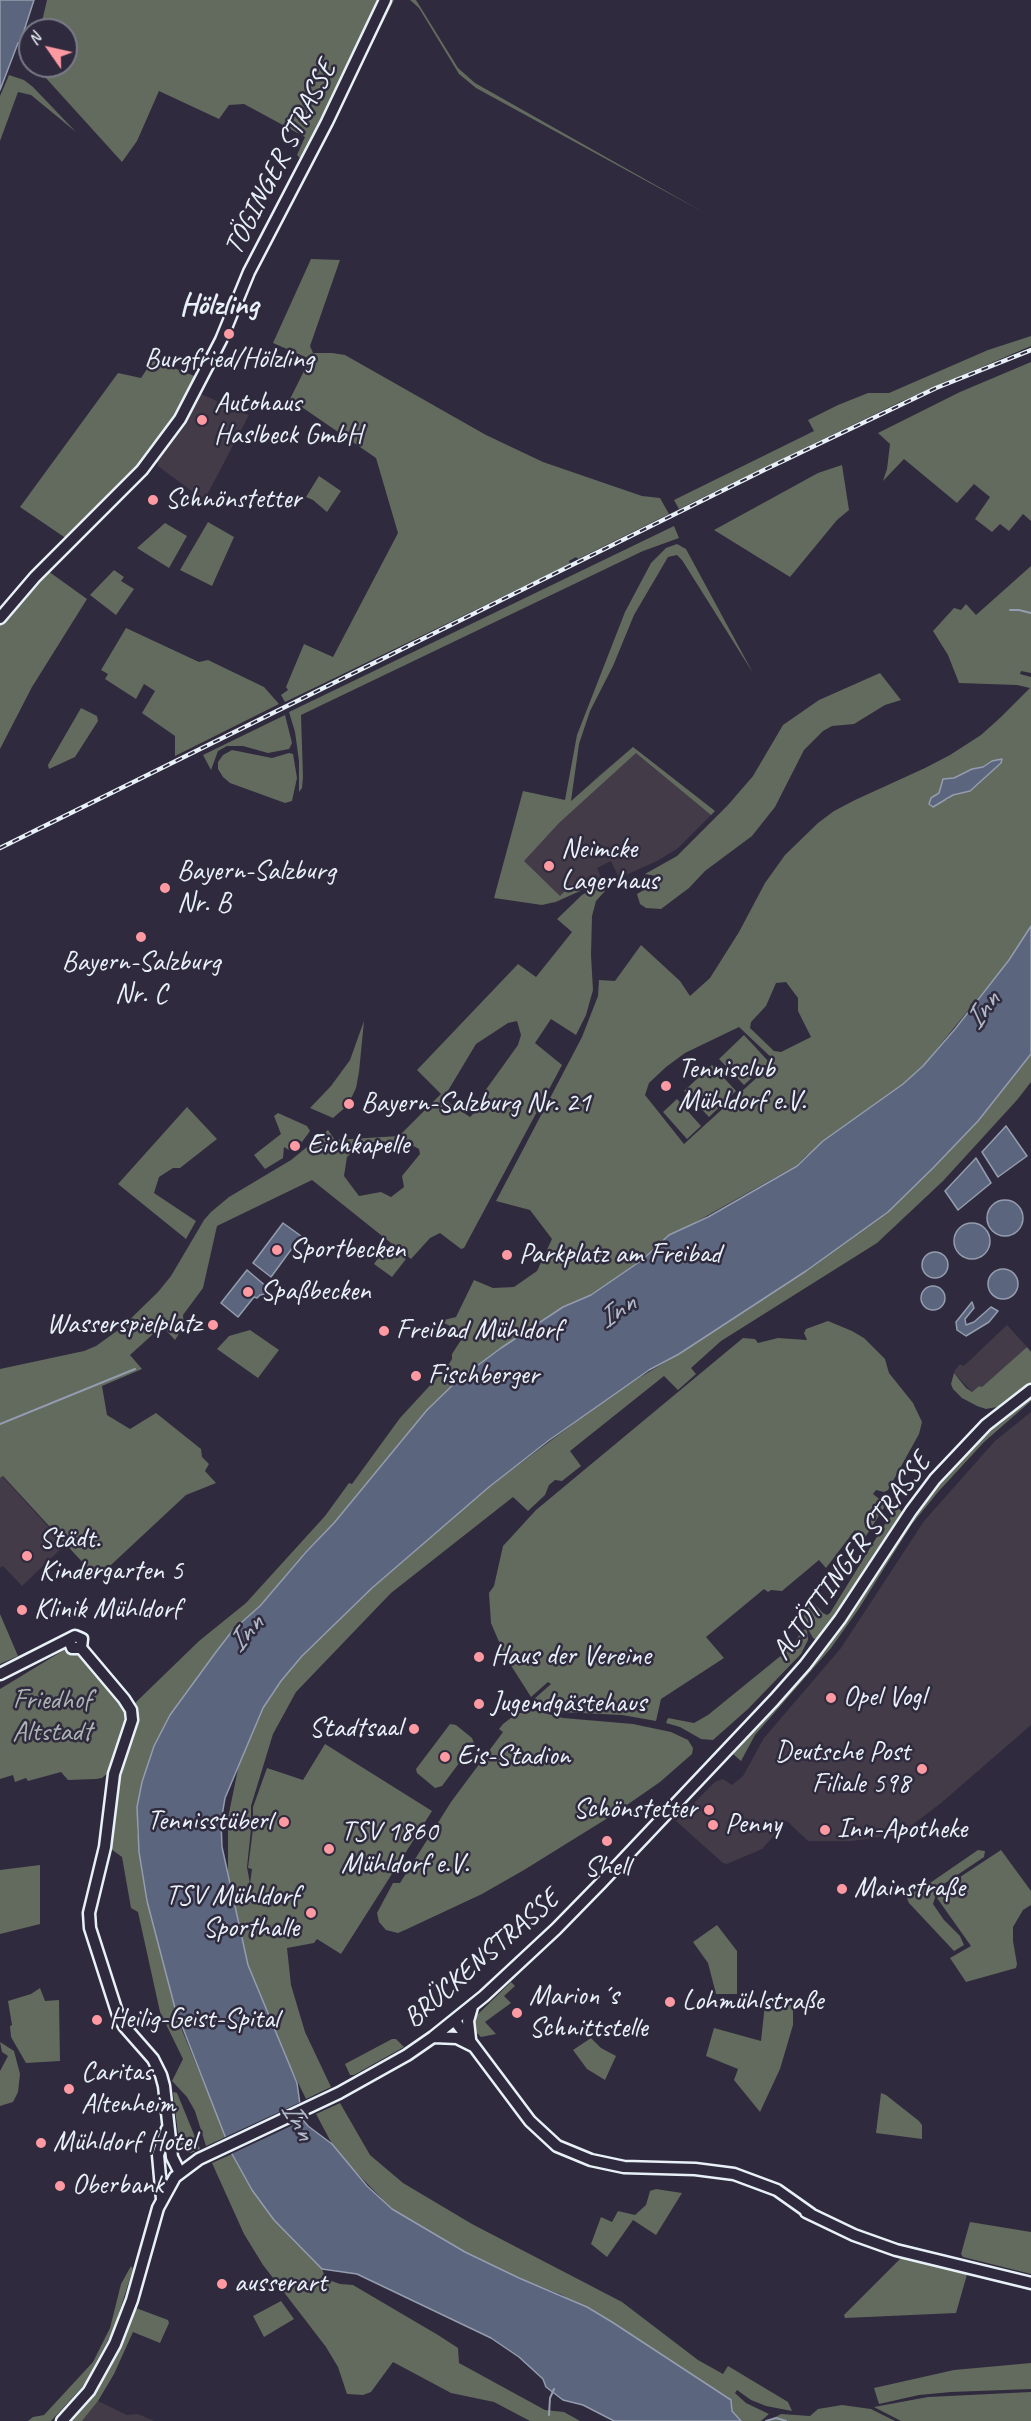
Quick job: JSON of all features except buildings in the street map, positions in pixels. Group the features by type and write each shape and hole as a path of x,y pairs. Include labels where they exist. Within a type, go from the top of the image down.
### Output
{"main road":[{"name":"TÖGINGER STRASSE","path":"0,618 30,582 142,470 180,419 221,340 252,266 314,148 385,0"},
{"name":"ALTÖTTINGER STRASSE","path":"719,1760 819,1647 846,1610 910,1511 935,1479 986,1425 1031,1390"},
{"path":"0,1674 71,1645 124,1699 131,1710 132,1720 114,1774 105,1846 89,1913 90,1928 118,2015 124,2026 153,2059 165,2086 172,2157 178,2175"},
{"name":"BRÜCKENSTRASSE","path":"178,2175 201,2159 381,2071 434,2037 472,2007 556,1929 719,1760"},
{"path":"472,2007 468,2021 473,2044"},
{"path":"454,2021 530,2121 548,2140 569,2152 591,2160 624,2167 719,2171 758,2183 811,2214 854,2235 896,2250 1031,2283"},
{"path":"434,2037 457,2038 473,2044"},
{"path":"162,2199 158,2155 168,2123"},
{"path":"158,2155 178,2175"},
{"path":"172,2157 201,2159"},
{"path":"62,2421 83,2399 97,2379 115,2344 132,2300 162,2199 178,2175"}],"shaded area":[{"path":"201,394 249,415 207,495 201,498 158,466 158,461 183,426"},
{"path":"633,747 715,811 677,849 657,861 619,878 611,861 597,868 602,880 555,903 509,864 597,777"},
{"path":"1007,1325 1027,1347 982,1387 979,1386 972,1392 954,1373 955,1370 960,1364 963,1366 966,1364"},
{"path":"1031,1412 1031,1725 941,1803 907,1829 894,1835 852,1841 808,1841 787,1821 762,1849 727,1864 723,1863 676,1821 715,1782 723,1779 732,1785 743,1776 764,1738 841,1648 924,1521 995,1441"},
{"name":"Städt. Kindergarten 5","path":"2,1476 65,1545 22,1586 3,1566 0,1568 0,1478"},
{"path":"98,2401 127,2415 138,2414 154,2421 82,2421"}],"green space":[{"path":"47,0 377,0 303,161 297,155 305,137 244,104 229,105 219,119 159,91 137,141 122,162 46,78 78,78 78,18 43,18"},
{"path":"389,0 394,0 322,146 321,145"},
{"path":"410,0 416,0 458,68 475,83 703,212 476,88 459,74 419,8"},
{"path":"9,75 24,80 76,132 31,95 18,92 0,141 0,96"},
{"path":"311,259 340,260 310,346 313,353 345,355 486,435 543,462 642,496 660,498 669,514 578,559 576,557 569,561 570,564 285,702 281,695 288,690 286,687 304,644 333,657 398,533 376,458 290,399 310,359 273,343"},
{"path":"1031,336 1031,346 900,402 679,509 674,500 814,431 808,420 838,405 868,393 889,393 988,350"},
{"path":"153,360 197,377 169,428 136,470 67,539 20,507 118,373 141,378"},
{"path":"1031,362 1031,521 1023,514 1009,531 1000,524 992,532 975,519 990,497 974,484 957,503 904,459 883,481 890,444 878,433 960,392"},
{"path":"842,465 849,510 837,520 790,577 714,530 818,473"},
{"path":"319,476 341,491 327,512 306,497"},
{"path":"208,522 234,537 212,586 180,570"},
{"path":"165,523 187,536 169,568 137,548"},
{"path":"674,526 679,538 643,551 301,715 303,777 302,788 299,792 299,761 295,732 289,712"},
{"path":"677,544 686,549 753,673 682,560 677,555 668,557 634,615 613,666 590,711 579,744 571,801 633,747 715,811 711,815 636,753 559,823 524,861 560,896 572,884 580,891 542,905 494,898 523,791 565,800 577,735 625,612 651,563 666,548"},
{"path":"1031,566 1031,673 1021,671 1020,674 1031,677 1031,926 1009,960 923,1066 797,1165 657,1244 642,1260 591,1295 550,1315 458,1380 427,1410 334,1523 305,1552 260,1606 233,1630 170,1715 154,1746 142,1782 137,1829 147,1901 182,2030 226,2137 206,2146 195,2111 187,2097 172,2081 183,2059 160,2012 138,1912 131,1908 122,1857 111,1849 117,1789 136,1726 137,1717 132,1706 199,1641 246,1603 325,1516 349,1483 352,1484 400,1418 447,1367 463,1337 454,1328 440,1321 456,1317 474,1280 493,1288 514,1287 537,1271 552,1239 530,1210 496,1201 582,1037 598,996 599,980 615,981 641,945 680,981 690,996 710,978 739,932 765,883 785,855 818,823 855,800 950,755 981,735 1030,688 1017,685 959,683 948,655 933,631 954,608 961,610 966,604 976,615","holes":["992,761 1001,763 970,791 953,795 947,800 931,798 939,793 948,778 983,767","786,982 798,998 798,1011 811,1037 781,1052 774,1051 750,1028 751,1022 766,1006 776,983","739,1027 775,1061 684,1144 645,1095 649,1083 685,1053"]},
{"path":"114,570 124,577 121,581 134,589 116,615 90,595"},
{"path":"48,571 87,599 32,687 0,749 0,625"},
{"path":"126,628 199,662 208,660 264,687 279,704 175,756 175,736 142,713 155,691 144,684 136,699 105,679 108,674 101,670"},
{"path":"880,673 901,700 885,705 854,724 832,726 823,731 804,750 775,807 752,836 705,871 689,888 661,909 646,908 640,904 637,894 661,877 645,874 677,856 728,805 753,776 783,725 819,700"},
{"path":"81,708 97,716 98,721 75,757 49,769 48,765"},
{"path":"285,715 292,743 289,749 268,753 243,746 227,746 218,751 211,770 203,755"},
{"path":"232,750 272,758 293,754 297,778 292,801 285,803 230,783 218,769 218,762 223,755"},
{"path":"605,887 605,891 596,901 592,916 593,990 586,1015 576,1035 551,1019 535,1043 562,1065 464,1248 461,1249 440,1233 430,1238 411,1259 312,1180 217,1226 203,1288 183,1315 184,1326 175,1340 162,1326 130,1355 142,1369 102,1386 107,1415 130,1429 156,1413 201,1449 202,1457 209,1464 205,1471 216,1483 186,1495 97,1578 3,1476 0,1478 0,1369 84,1351 96,1346 121,1328 171,1276 211,1212 229,1197 291,1160 328,1130 335,1140 399,1136 441,1094 417,1070 518,964 536,977 572,932 557,919 589,891","holes":["517,1021 521,1035 518,1045 482,1095 474,1113 470,1117 443,1099 476,1044 508,1023","382,1141 396,1144 406,1142 419,1149 420,1154 402,1176 404,1187 391,1197 381,1192 359,1196 344,1176 347,1157 362,1143"]},
{"path":"364,1021 356,1088 348,1105 333,1118 310,1108 331,1086 350,1060"},
{"path":"744,1035 769,1062 744,1085 719,1059"},
{"path":"1031,1054 1031,1082 1017,1100 943,1181 877,1243 721,1341 691,1368 696,1374 678,1390 664,1376 570,1451 581,1466 562,1481 555,1480 549,1485 545,1495 528,1511 513,1497 391,1593 296,1692 273,1734 251,1806 247,1867 250,1884 252,1869 248,1868 253,1807 267,1768 303,1780 325,1744 432,1811 341,1954 317,1939 314,1943 287,1948 291,1985 305,2032 331,2087 306,2099 284,2054 248,1965 228,1872 228,1818 239,1764 263,1708 281,1681 302,1656 372,1588 489,1487 617,1391 679,1354 888,1212 978,1121"},
{"path":"712,1065 736,1091 709,1117 684,1091"},
{"path":"677,1099 701,1126 687,1139 663,1112"},
{"path":"187,1107 217,1139 180,1168 173,1168 159,1177 154,1193 196,1221 186,1239 118,1184"},
{"path":"278,1113 307,1126 310,1131 302,1142 297,1139 291,1143 289,1150 284,1147 283,1158 265,1169 254,1155 281,1134 274,1116"},
{"path":"387,1245 406,1259 392,1277 374,1264"},
{"path":"828,1321 864,1338 885,1359 889,1373 913,1403 922,1422 919,1434 888,1490 884,1492 876,1490 873,1494 885,1506 864,1539 855,1530 826,1568 819,1560 782,1591 768,1592 764,1589 706,1637 724,1658 661,1699 656,1721 622,1715 560,1712 539,1705 533,1700 551,1684 548,1682 531,1697 505,1656 491,1623 489,1593 494,1586 503,1546 536,1510 743,1338 755,1339 758,1343 778,1338 807,1340 804,1333 806,1329"},
{"path":"250,1330 279,1350 258,1378 217,1349 229,1336"},
{"path":"1027,1347 1031,1352 1031,1384 997,1407 986,1409 977,1406 962,1398 953,1389 951,1384 954,1373 972,1392 979,1386 982,1387"},
{"path":"1031,1396 1031,1401 984,1442 912,1524 858,1610 831,1648 755,1735 741,1761 733,1754 831,1642 855,1608 899,1536 930,1494 990,1429"},
{"path":"898,1507 902,1512 833,1621 818,1641 813,1638 803,1620 804,1612 813,1602 823,1613 827,1615 830,1613 883,1527"},
{"path":"0,1614 18,1656 0,1664"},
{"path":"805,1629 808,1640 801,1654 748,1709 713,1740 701,1739 680,1727 666,1723 668,1718 694,1723 708,1715 794,1645 800,1633"},
{"name":"Friedhof Altstadt","path":"64,1650 78,1654 125,1713 123,1734 110,1771 102,1778 96,1779 68,1780 61,1772 28,1781 26,1778 15,1782 13,1775 0,1779 0,1689"},
{"path":"533,1710 563,1718 633,1724 671,1732 688,1740 693,1748 692,1754 660,1782 611,1816 524,1870 482,1894 405,1930 398,1933 386,1930 379,1922 377,1913 393,1883 400,1883 451,1802 503,1732 499,1729 503,1724 516,1714"},
{"name":"Eis-Stadion","path":"450,1724 456,1725 472,1738 474,1743 442,1786 435,1788 417,1773 416,1769"},
{"path":"978,1850 985,1851 984,1857 938,1888 933,1904 944,1920 960,1936 964,1945 954,1951 909,1903 906,1896 927,1885"},
{"path":"1001,1850 1031,1891 1031,1905 1023,1910 1013,1927 1016,1968 966,1982 950,1958 971,1946 937,1898 951,1883"},
{"path":"40,1865 40,1924 0,1934 0,1870"},
{"path":"717,1925 737,1951 737,1994 716,1994 708,1963 693,1942"},
{"path":"511,1982 515,1986 504,1996 511,2003 485,2022 496,2034 481,2037 476,2032 474,2018"},
{"path":"40,1988 45,2001 59,2000 60,2061 26,2063 11,2037 10,2026 12,2025 8,2001 31,1994"},
{"path":"765,2004 791,2005 793,2025 780,2069 760,2112 734,2080 738,2069 706,2056 714,2028 761,2041"},
{"path":"591,2038 601,2048 616,2056 605,2080 587,2069 573,2050"},
{"path":"396,2039 404,2047 354,2075 350,2075 345,2064"},
{"path":"0,2042 14,2051 20,2074 18,2092 13,2102 0,2106 0,2071 8,2056 2,2052"},
{"path":"173,2092 177,2093 200,2149 191,2153 180,2150"},
{"path":"881,2093 919,2121 922,2125 922,2139 876,2133"},
{"path":"340,2103 370,2155 403,2183 472,2224 622,2302 698,2360 723,2374 728,2366 788,2402 792,2411 766,2406 751,2400 737,2390 735,2393 746,2403 769,2414 761,2421 741,2421 732,2411 731,2400 562,2295 519,2278 465,2252 392,2209 332,2144 316,2114"},
{"path":"232,2154 252,2190 274,2220 322,2269 326,2279 340,2284 353,2285 438,2335 458,2348 459,2363 545,2410 564,2412 580,2421 530,2421 494,2402 451,2393 393,2362 371,2392 363,2395 347,2394 338,2367 326,2347 263,2265 244,2234 212,2163"},
{"path":"656,2189 682,2193 656,2235 633,2220 607,2257 591,2244 601,2217 612,2222 618,2211 635,2215 646,2205 650,2191"},
{"path":"970,2222 1031,2232 1031,2274 963,2257 961,2254"},
{"path":"902,2257 968,2271 956,2313 845,2318 844,2315"},
{"path":"131,2266 133,2269 114,2329 84,2385 51,2421 28,2421 33,2417 44,2415 93,2362 110,2328 121,2284"},
{"path":"281,2301 294,2319 264,2337 253,2316"},
{"path":"136,2308 168,2320 169,2323 160,2343 133,2332 114,2374 98,2401 82,2421 71,2421 89,2402 107,2373"},
{"path":"1031,2363 1031,2389 919,2395 879,2404 874,2388 954,2370"},
{"path":"1031,2392 1031,2421 901,2421 874,2407 928,2397"},
{"path":"842,2405 871,2409 895,2421 768,2421 781,2414 810,2416 818,2409"}],"water":[{"path":"0,0 34,0 28,18 18,18 18,43 0,90"},
{"path":"1002,759 1001,763 970,791 953,795 933,807 929,804 931,798 939,793 943,779 954,778 972,769 983,767 992,761"},
{"name":"Inn","path":"1031,926 1031,1054 978,1121 888,1212 806,1271 679,1354 649,1370 548,1441 489,1487 372,1588 302,1656 281,1681 263,1708 225,1798 221,1822 222,1847 248,1965 297,2083 303,2120 332,2144 367,2186 392,2209 465,2252 587,2307 612,2322 731,2400 732,2411 741,2421 614,2421 583,2405 563,2400 546,2387 543,2379 519,2357 491,2338 357,2274 322,2269 274,2220 252,2190 232,2154 175,2008 147,1901 139,1852 137,1807 142,1782 154,1746 170,1715 233,1630 260,1606 334,1523 427,1410 458,1380 563,1307 591,1295 642,1260 669,1235 708,1217 797,1166 823,1141 903,1084 923,1066 955,1029 1009,960"},
{"path":"1006,1126 1027,1156 998,1177 982,1152"},
{"path":"976,1158 991,1183 958,1210 945,1191"},
{"path":"1005,1200 1018,1205 1023,1218 1018,1231 1005,1236 992,1231 987,1218 992,1205"},
{"name":"Sportbecken","path":"283,1223 301,1236 271,1277 253,1263"},
{"path":"972,1223 985,1228 990,1241 985,1254 972,1259 959,1254 954,1241 959,1228"},
{"path":"935,1252 944,1256 948,1265 944,1274 935,1278 926,1274 922,1265 926,1256"},
{"path":"1003,1269 1009,1270 1017,1278 1017,1290 1009,1298 1003,1299 997,1298 989,1290 988,1284 989,1278 997,1270"},
{"name":"Spaßbecken","path":"247,1270 268,1288 266,1294 254,1297 238,1317 221,1303"},
{"path":"933,1286 942,1289 945,1298 942,1307 933,1310 924,1307 921,1298 924,1289"},
{"path":"972,1302 974,1308 965,1319 966,1325 974,1322 991,1307 998,1311 989,1322 966,1336 957,1330 956,1322"}],"pier":[{"path":"303,2101 306,2119 229,2155 223,2138"}],"waterway":[{"path":"1010,610 1031,613"},
{"path":"0,1424 135,1369"},
{"path":"549,2415 550,2398 554,2389"},
{"path":"766,2421 776,2418 786,2421"}],"railway":[{"path":"0,848 766,469 936,388 1031,350"}],"place":[{"name":"Burgfried/Hölzling","path":"229,334"},
{"name":"Autohaus Haslbeck GmbH","path":"202,420"},
{"name":"Schnönstetter","path":"153,500"},
{"name":"Neimcke Lagerhaus","path":"549,866"},
{"name":"Bayern-Salzburg Nr. B","path":"165,888"},
{"name":"Bayern-Salzburg Nr. C","path":"141,937"},
{"name":"Tennisclub Mühldorf e.V.","path":"666,1086"},
{"name":"Bayern-Salzburg Nr. 21","path":"349,1104"},
{"name":"Eichkapelle","path":"295,1146"},
{"name":"Sportbecken","path":"277,1250"},
{"name":"Parkplatz am Freibad","path":"507,1255"},
{"name":"Spaßbecken","path":"248,1292"},
{"name":"Wasserspielplatz","path":"213,1325"},
{"name":"Freibad Mühldorf","path":"384,1331"},
{"name":"Fischberger","path":"416,1376"},
{"name":"Städt. Kindergarten 5","path":"27,1556"},
{"name":"Klinik Mühldorf","path":"22,1610"},
{"name":"Haus der Vereine","path":"479,1657"},
{"name":"Opel Vogl","path":"831,1698"},
{"name":"Jugendgästehaus","path":"479,1704"},
{"name":"Stadtsaal","path":"414,1729"},
{"name":"Eis-Stadion","path":"445,1757"},
{"name":"Deutsche Post Filiale 598","path":"922,1769"},
{"name":"Schönstetter","path":"709,1810"},
{"name":"Tennisstüberl","path":"284,1822"},
{"name":"Penny","path":"713,1825"},
{"name":"Inn-Apotheke","path":"825,1830"},
{"name":"Shell","path":"607,1841"},
{"name":"TSV 1860 Mühldorf e.V.","path":"329,1849"},
{"name":"Mainstraße","path":"842,1889"},
{"name":"TSV Mühldorf Sporthalle","path":"311,1913"},
{"name":"Lohmühlstraße","path":"670,2002"},
{"name":"Marion´s Schnittstelle","path":"517,2013"},
{"name":"Heilig-Geist-Spital","path":"97,2020"},
{"name":"Caritas Altenheim","path":"69,2089"},
{"name":"Mühldorf Hotel","path":"41,2143"},
{"name":"Oberbank","path":"60,2186"},
{"name":"ausserart","path":"222,2284"}],"district":[{"name":"Hölzling","path":"219,306"}]}
